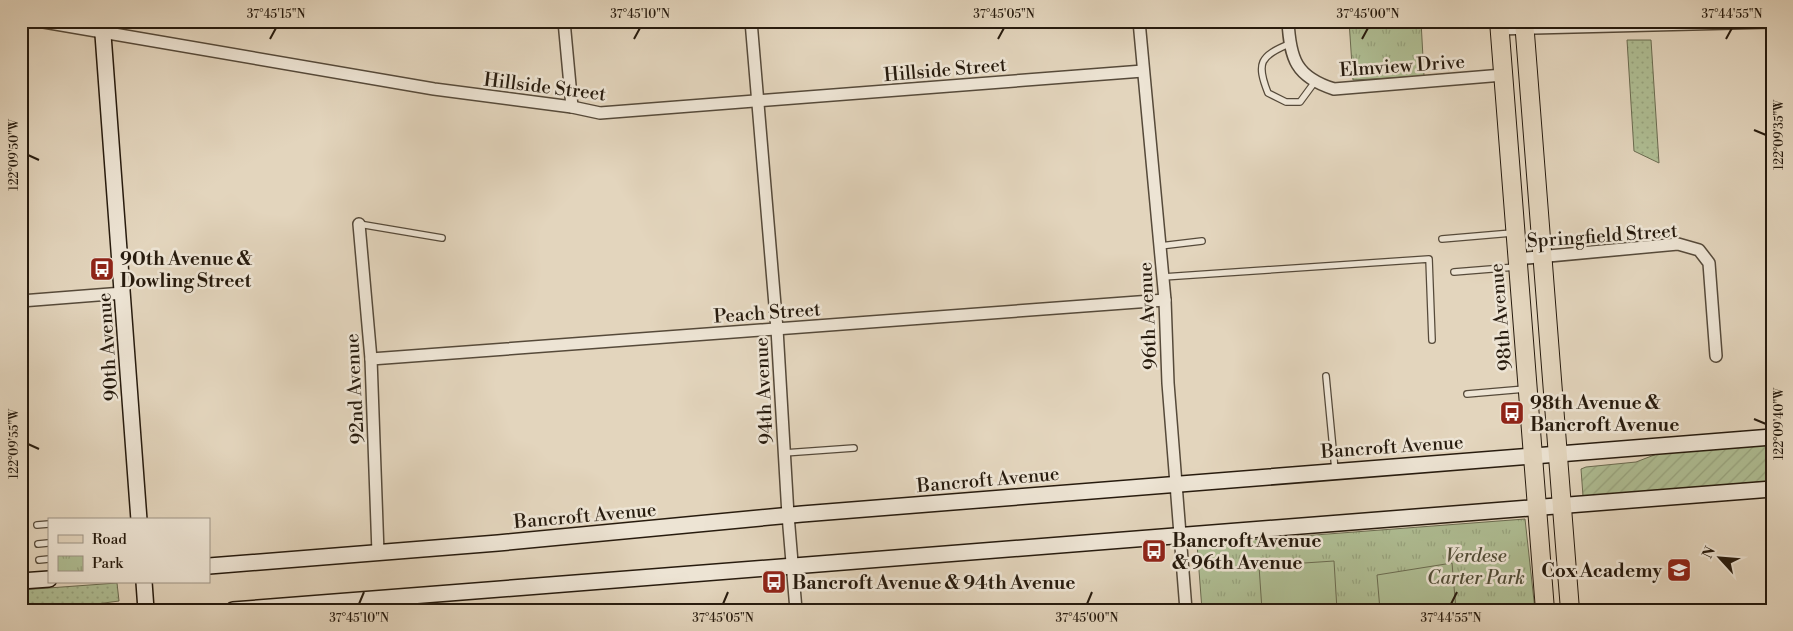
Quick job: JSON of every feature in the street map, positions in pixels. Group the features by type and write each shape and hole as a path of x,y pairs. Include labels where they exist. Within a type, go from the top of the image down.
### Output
{"main road":[{"path":"1524,24 1544,257 1570,610"},
{"name":"98th Avenue","path":"1499,25 1545,610"},
{"name":"90th Avenue","path":"103,27 139,518"},
{"name":"Bancroft Avenue","path":"210,566 378,553 788,515 1335,470 1772,437"},
{"path":"233,610 382,604 792,566 1772,489"},
{"path":"21,581 48,579"},
{"path":"144,584 146,610"}],"street":[{"name":"Hillside Street","path":"38,21 103,27 434,89 572,107 600,113 1142,71"},
{"path":"564,21 572,107"},
{"name":"94th Avenue","path":"751,21 778,329 784,453 796,610"},
{"name":"96th Avenue","path":"1139,21 1142,71 1165,300 1168,383 1186,610"},
{"name":"Elmview Drive","path":"1288,21 1289,44 1299,69 1314,83 1334,89 1503,75"},
{"path":"1499,25 1772,22"},
{"name":"92nd Avenue","path":"359,224 371,359 378,553"},
{"name":"Springfield Street","path":"1518,263 1544,257 1678,244 1699,250 1710,263 1716,356"},
{"path":"21,301 123,293"},
{"name":"Peach Street","path":"371,359 1165,300"}],"lane":[{"path":"1289,44 1269,52 1263,61 1261,76 1268,93 1286,102 1300,102 1314,83"},
{"path":"359,224 442,238"},
{"path":"1442,239 1514,233"},
{"path":"1160,246 1202,241"},
{"path":"1163,277 1429,259 1432,340"},
{"path":"1454,272 1518,263"},
{"path":"1326,376 1335,470"},
{"path":"1468,394 1528,389"},
{"path":"784,453 854,448"},
{"path":"37,525 48,524"},
{"path":"38,544 48,543"},
{"path":"39,560 48,559"}],"green space":[{"path":"1349,21 1421,21 1424,76 1353,80"},
{"path":"1627,40 1651,40 1659,163 1634,151"},
{"path":"1772,443 1772,481 1583,496 1581,469 1586,467 1636,462 1662,452"},
{"name":"Verdese Carter Park","path":"1525,519 1535,610 1202,610 1197,544"},
{"path":"1334,561 1337,610 1262,610 1259,566"},
{"path":"1452,563 1456,610 1380,610 1377,575"},
{"path":"117,584 119,601 52,610 21,610 21,590"}],"place":[{"name":"90th Avenue & Dowling Street","path":"102,269"},
{"name":"98th Avenue & Bancroft Avenue","path":"1512,413"},
{"name":"Bancroft Avenue & 96th Avenue","path":"1154,551"},
{"name":"Cox Academy","path":"1679,570"},
{"name":"Bancroft Avenue & 94th Avenue","path":"774,582"}]}
